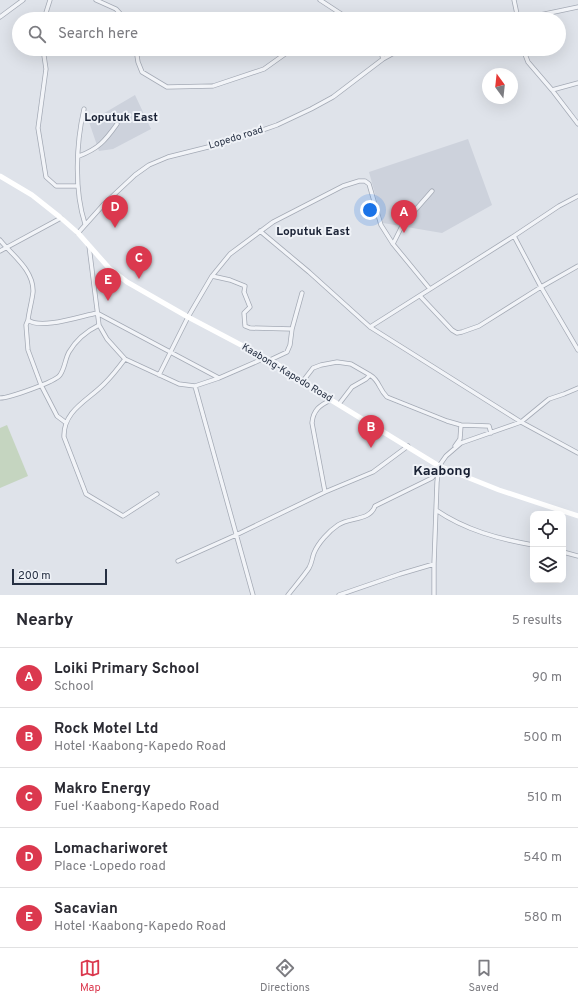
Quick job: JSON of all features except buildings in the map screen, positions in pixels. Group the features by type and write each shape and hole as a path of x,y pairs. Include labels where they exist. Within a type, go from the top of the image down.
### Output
{"main road":[{"name":"Kaabong-Kapedo Road","path":"0,176 32,195 61,218 78,233 109,268 126,282 188,317 268,359 331,400 408,446 439,468 499,490 578,516"}],"street":[{"path":"0,17 23,0"},
{"path":"46,12 50,0"},
{"path":"96,0 116,9 119,12"},
{"path":"320,0 338,12"},
{"path":"514,0 517,12"},
{"path":"554,12 578,7"},
{"path":"44,56 46,70 38,128 46,177 56,186 78,186"},
{"path":"137,56 142,72 167,87 212,86 264,69 282,56"},
{"name":"Lopedo road","path":"78,233 104,204 135,175 149,165 168,157 228,142 277,125 333,97 388,56"},
{"path":"526,56 528,62 578,124"},
{"path":"552,90 578,83"},
{"path":"84,109 80,124 78,186 85,224"},
{"path":"78,156 96,148 103,142 117,124"},
{"path":"159,375 188,317 212,276 230,254 273,222 343,186 365,180 369,184 380,225 393,244 430,289"},
{"path":"393,244 403,224 432,191"},
{"path":"370,327 559,206 578,196"},
{"path":"0,251 61,218"},
{"path":"260,231 309,272 370,327 521,422 578,452"},
{"path":"514,236 541,287 578,350"},
{"path":"0,240 23,265 31,281 33,291 26,325 28,350 41,385 57,416 65,422"},
{"path":"89,245 98,325 107,339 125,360 179,384 195,386 287,352 302,293"},
{"path":"420,296 452,330 457,333 468,331 479,326 541,287 578,266"},
{"path":"212,276 230,280 245,286 244,292 250,307 244,313 245,326 250,328 292,329"},
{"path":"28,320 31,323 44,324 64,321 97,312 219,378"},
{"path":"0,398 41,385 59,376 64,368 69,352 86,331 98,325"},
{"path":"125,360 106,383 72,412 63,428 64,437 86,494 122,516 157,494"},
{"path":"303,381 313,368 321,365 337,362 351,364 362,369 376,379 381,391 387,397 447,421 461,425 489,426 492,433"},
{"path":"339,404 352,387 370,375"},
{"path":"195,386 253,595"},
{"path":"454,447 521,422 549,399 564,394 577,387"},
{"path":"325,492 312,423 314,413 317,408 321,404 331,400"},
{"path":"288,595 310,566 315,551 334,528 346,522 366,516 373,511 375,506 432,478 446,456 460,439 461,425"},
{"path":"178,560 236,535 325,492 373,472 408,446"},
{"path":"434,595 436,510 439,468"},
{"path":"436,510 449,519 480,532 530,545"},
{"path":"566,553 578,556"},
{"path":"339,595 434,564"}],"shaded area":[{"path":"135,95 151,129 113,149 99,151 89,122"},
{"path":"468,139 492,205 442,233 383,223 369,172"}],"green space":[{"path":"7,425 28,476 0,488 0,428"}],"place":[{"name":"Lomachariworet","path":"115,228"},
{"name":"Loiki Primary School","path":"404,233"},
{"name":"Makro Energy","path":"139,279"},
{"name":"Sacavian","path":"108,301"},
{"name":"Rock Motel Ltd","path":"371,448"}],"district":[{"name":"Loputuk East","path":"121,118"},
{"name":"Loputuk East","path":"313,232"},
{"name":"Kaabong","path":"442,471"}]}
